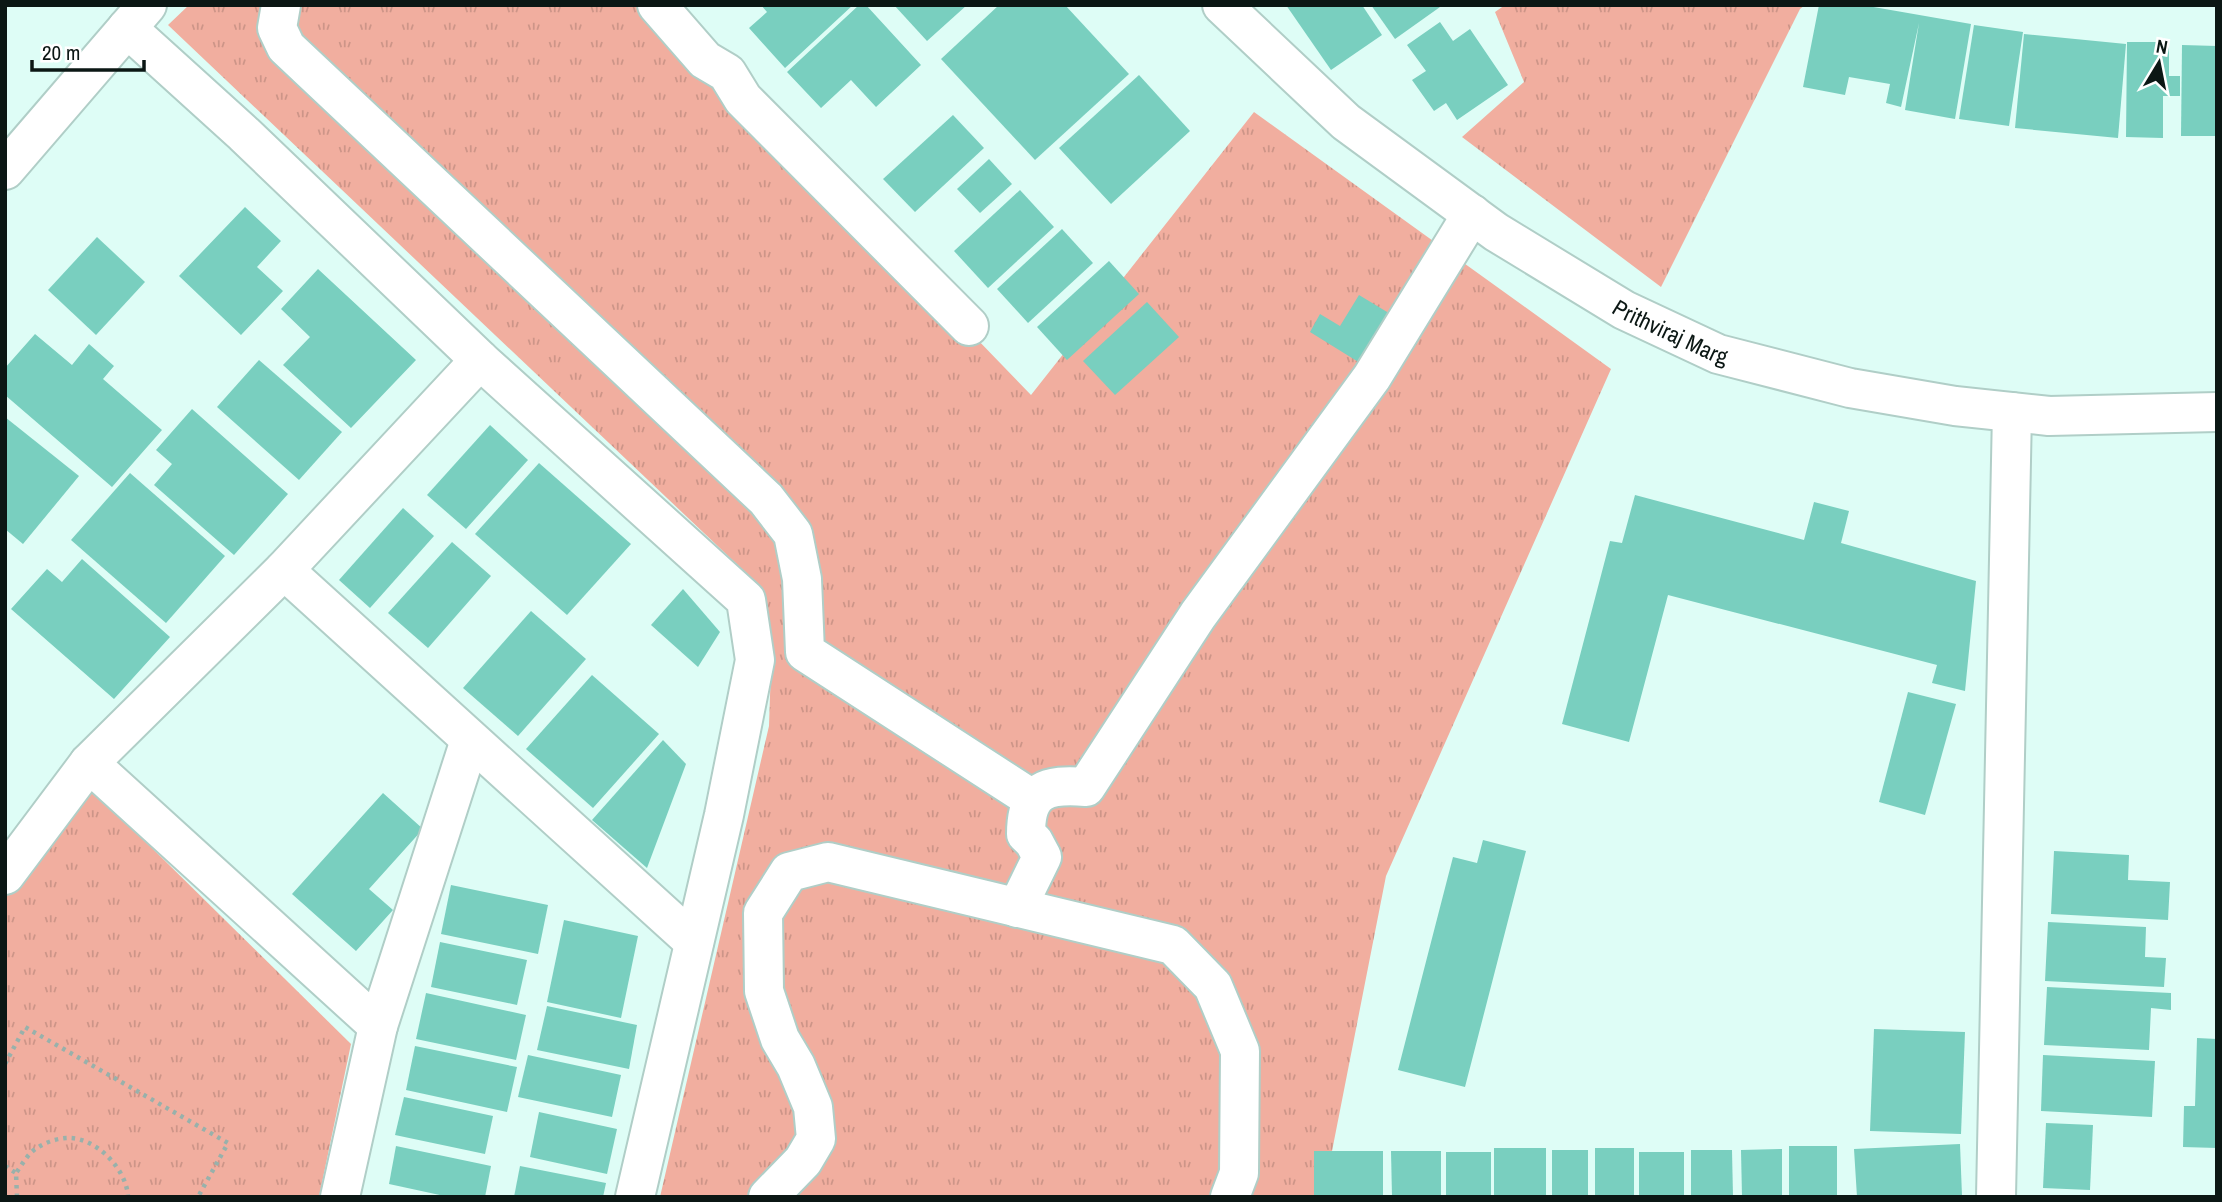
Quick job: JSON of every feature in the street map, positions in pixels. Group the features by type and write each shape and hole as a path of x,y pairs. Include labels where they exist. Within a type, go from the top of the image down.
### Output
{"street":[{"path":"281,5 277,28 286,47 766,499 793,534 802,579 805,652 1032,799"},
{"path":"657,5 705,60 727,73 743,99 969,326"},
{"name":"Prithviraj Marg","path":"1222,5 1346,121 1496,232 1624,310 1718,354 1850,388 2012,412 2049,416 2217,412"},
{"path":"5,170 137,16 244,134 480,360 746,600 755,660 724,815 635,1197"},
{"path":"1017,908 1042,857 1026,834 1026,815 1032,799 1046,790 1064,786 1086,787 1198,615 1372,377 1472,214"},
{"path":"5,876 89,763 284,570 480,360"},
{"path":"1996,1197 2012,412"},
{"path":"284,570 694,942"},
{"path":"340,1197 378,1026 470,740"},
{"path":"89,763 378,1026"},
{"path":"768,1197 803,1161 816,1139 813,1107 796,1066 780,1039 764,991 763,914 789,872 828,862 1173,945 1213,986 1240,1051 1239,1173 1230,1197"}],"path":[{"path":"5,1064 25,1027 229,1143 198,1197"},
{"path":"17,1197 16,1173 34,1149 70,1138 94,1148 116,1166 125,1181 128,1197"},
{"path":"5,1166 16,1173"}],"green space":[{"path":"189,5 654,5 1031,395 1254,112 1611,369 1386,876 1323,1197 660,1197 769,726 772,637 744,571 168,25"},
{"path":"1505,5 1805,5 1800,9 1661,287 1462,137 1524,82 1495,12"},
{"path":"91,788 351,1044 319,1197 5,1197 5,889"}],"building":[{"path":"761,5 853,5 785,68 749,28 767,12"},
{"path":"859,5 866,5 921,65 876,107 851,80 821,108 787,72"},
{"path":"894,5 967,5 927,41"},
{"path":"999,5 1065,5 1129,74 1035,160 941,59"},
{"path":"1286,5 1362,5 1382,35 1331,70"},
{"path":"1371,5 1438,5 1440,7 1395,39"},
{"path":"1819,5 1862,5 1971,24 1955,119 1905,110 1919,23 1901,107 1886,103 1890,84 1849,77 1845,95 1803,87"},
{"path":"1440,22 1453,41 1470,29 1508,85 1457,120 1446,103 1434,111 1412,80 1426,71 1407,45"},
{"path":"1974,25 2023,32 2009,126 1959,119"},
{"path":"2024,34 2126,44 2118,138 2015,128"},
{"path":"2127,42 2169,42 2169,76 2180,76 2180,96 2163,96 2163,138 2126,137"},
{"path":"2182,45 2217,46 2217,136 2181,136"},
{"path":"1139,75 1190,131 1111,204 1059,148"},
{"path":"953,115 984,148 915,212 883,179"},
{"path":"989,159 1012,184 980,213 957,189"},
{"path":"1020,190 1054,227 988,288 954,251"},
{"path":"245,207 281,241 257,267 283,291 241,335 179,276"},
{"path":"1062,229 1093,263 1028,323 997,289"},
{"path":"97,237 145,282 96,335 48,290"},
{"path":"1109,261 1139,294 1067,360 1037,327"},
{"path":"318,269 416,360 351,428 283,365 310,337 281,309"},
{"path":"1359,295 1402,321 1360,363 1310,332 1320,314 1340,326"},
{"path":"1147,302 1179,337 1115,395 1083,361"},
{"path":"35,334 72,365 89,344 114,366 103,379 162,430 112,487 5,395 5,368"},
{"path":"259,360 342,432 299,480 217,407"},
{"path":"192,409 288,494 234,555 154,485 172,464 156,450"},
{"path":"5,417 79,476 23,544 5,529"},
{"path":"490,425 528,460 466,529 427,495"},
{"path":"539,463 631,544 567,615 475,534"},
{"path":"130,473 225,556 166,623 71,540"},
{"path":"1635,495 1804,540 1814,502 1849,511 1841,543 1976,581 1965,691 1932,683 1937,665 1668,595 1629,742 1562,724 1610,541 1622,543"},
{"path":"403,508 434,536 370,608 339,580"},
{"path":"452,542 491,576 428,648 388,613"},
{"path":"82,559 170,637 114,699 11,609 47,569 62,582"},
{"path":"683,589 720,632 698,667 651,625"},
{"path":"531,611 586,659 518,736 463,688"},
{"path":"592,675 659,734 593,808 526,749"},
{"path":"1908,692 1956,704 1925,815 1879,802"},
{"path":"663,740 686,764 647,868 592,820"},
{"path":"383,793 423,829 369,889 393,910 356,951 292,894"},
{"path":"1483,840 1526,851 1465,1087 1398,1070 1453,857 1477,863"},
{"path":"2054,851 2129,855 2128,880 2170,882 2168,920 2051,914"},
{"path":"451,885 548,905 538,954 441,934"},
{"path":"564,920 638,936 621,1018 547,1002"},
{"path":"2048,922 2146,927 2145,957 2166,958 2164,987 2045,981"},
{"path":"440,942 527,960 517,1005 431,987"},
{"path":"2047,987 2171,993 2171,1010 2151,1008 2149,1050 2044,1045"},
{"path":"426,993 526,1015 516,1060 416,1039"},
{"path":"547,1006 637,1025 629,1069 537,1050"},
{"path":"1874,1029 1965,1032 1961,1134 1870,1131"},
{"path":"2197,1038 2217,1039 2217,1148 2183,1147 2184,1106 2195,1106"},
{"path":"415,1046 517,1067 507,1112 406,1090"},
{"path":"528,1055 621,1075 612,1117 518,1097"},
{"path":"2043,1055 2155,1061 2152,1117 2041,1111"},
{"path":"404,1097 493,1116 485,1154 395,1135"},
{"path":"539,1112 617,1129 607,1174 530,1157"},
{"path":"2046,1123 2093,1125 2090,1190 2043,1188"},
{"path":"1960,1144 1962,1196 1857,1197 1854,1149"},
{"path":"396,1146 491,1166 485,1197 449,1197 389,1184"},
{"path":"1789,1146 1837,1146 1837,1197 1789,1197"},
{"path":"1494,1148 1546,1148 1546,1197 1494,1197"},
{"path":"1595,1148 1634,1148 1634,1197 1595,1197"},
{"path":"1782,1149 1782,1197 1742,1197 1741,1150"},
{"path":"1552,1150 1588,1150 1588,1197 1552,1197"},
{"path":"1691,1150 1732,1150 1733,1197 1691,1197"},
{"path":"1314,1151 1383,1151 1383,1197 1314,1197"},
{"path":"1391,1151 1441,1151 1441,1197 1392,1197"},
{"path":"1446,1152 1491,1152 1491,1197 1446,1197"},
{"path":"1639,1152 1684,1152 1684,1197 1639,1197"},
{"path":"520,1166 606,1183 603,1197 514,1197"}]}
